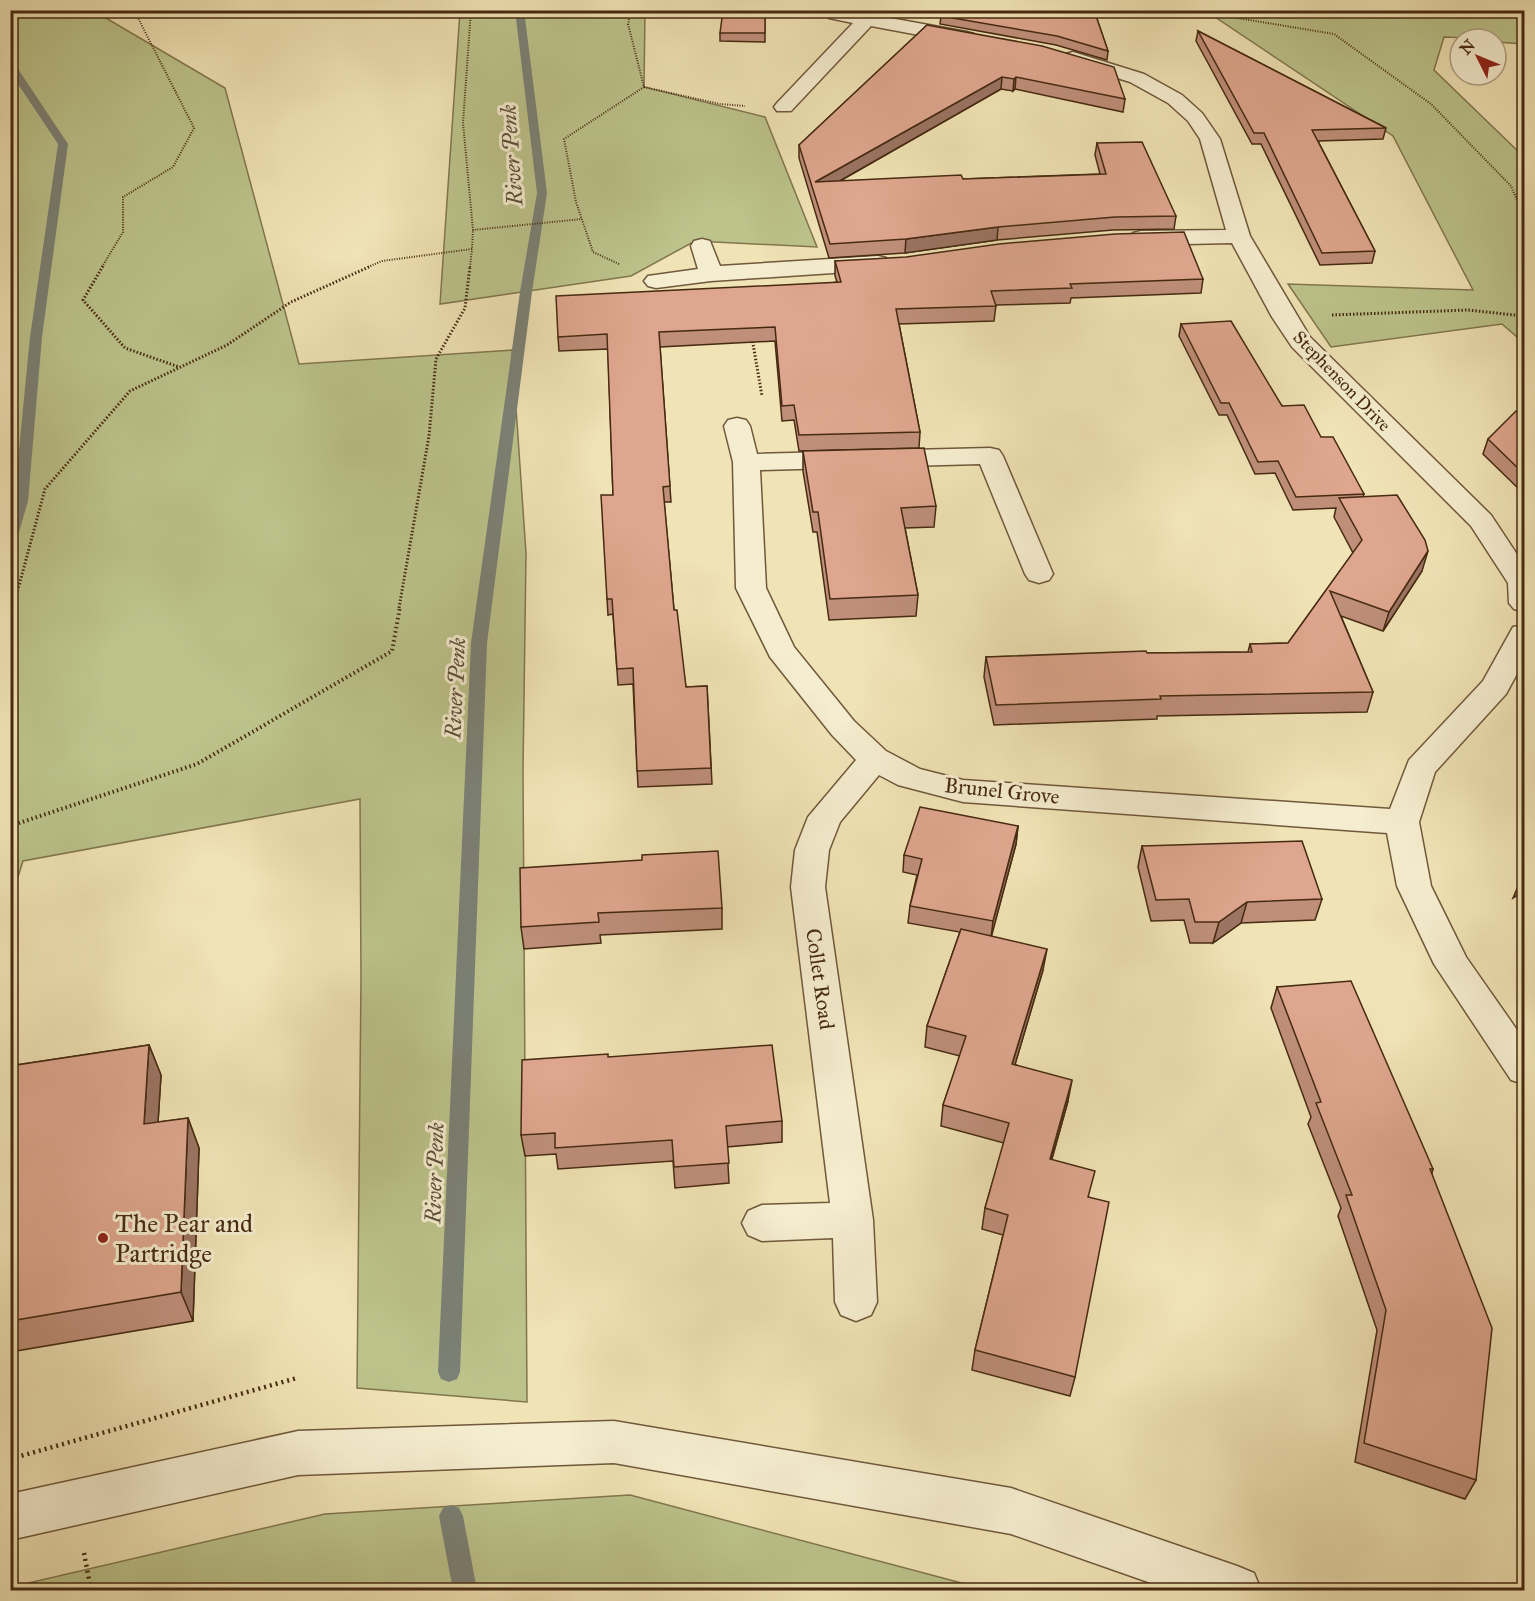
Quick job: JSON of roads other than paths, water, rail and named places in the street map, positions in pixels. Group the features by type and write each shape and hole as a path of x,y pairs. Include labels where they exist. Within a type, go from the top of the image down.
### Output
{"street":[{"path":"835,14 992,42"},
{"path":"784,107 865,21"},
{"name":"Stephenson Drive","path":"1049,51 1137,78 1175,99 1195,117 1210,140 1239,236 1284,317 1301,342 1481,521 1522,583 1524,603"},
{"path":"1124,238 1239,236"},
{"path":"702,246 711,274"},
{"path":"656,281 711,274 905,262"},
{"name":"Brunel Grove","path":"737,426 760,462 751,588 781,650 843,728 875,759 910,777 963,791 1402,822"},
{"path":"760,462 990,456 1040,574"},
{"path":"1524,634 1495,687 1420,768 1402,822 1414,886 1452,964 1524,1069"},
{"name":"Collet Road","path":"856,1302 853,1221 808,887 812,850 825,817 875,759"},
{"path":"762,1223 853,1221"},
{"path":"10,1517 298,1453 614,1442 1011,1510 1237,1590"}],"waterway":[{"name":"River Penk","path":"449,1372 479,643 526,292 542,193 519,10"},
{"path":"10,539 21,501 36,337 63,144 13,68"},
{"name":"River Penk","path":"451,1516 465,1590"}],"place":[{"name":"The Pear and Partridge","path":"103,1238"}]}
